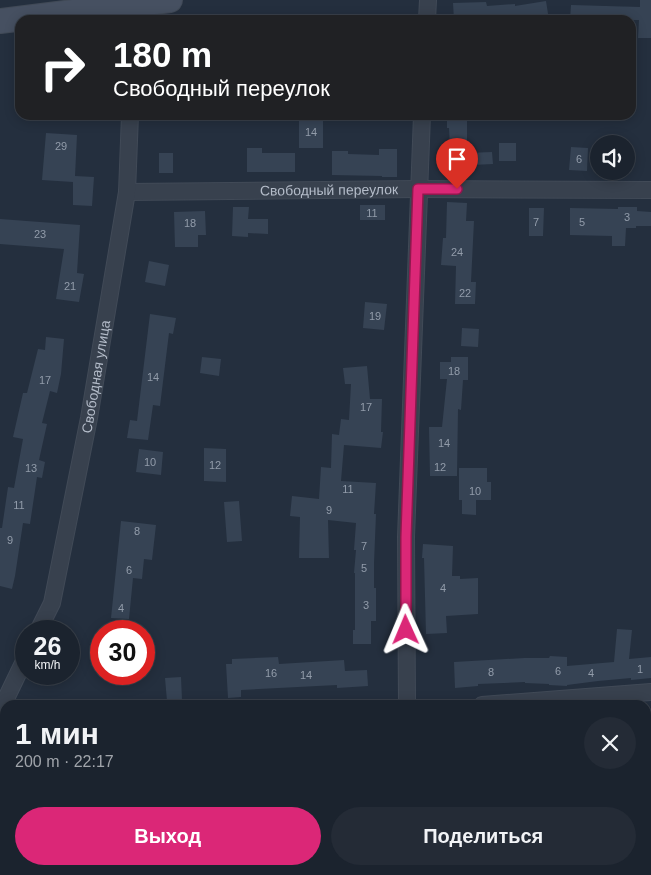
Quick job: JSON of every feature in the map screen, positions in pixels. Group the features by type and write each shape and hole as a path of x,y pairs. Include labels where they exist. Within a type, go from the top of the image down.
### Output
{"street":[{"path":"67,15 134,12 170,0"},
{"path":"427,15 428,0"},
{"path":"0,18 15,17"},
{"name":"Свободная улица","path":"44,620 52,603 89,418 127,192 130,120"},
{"path":"407,700 406,537 422,120"},
{"name":"Свободный переулок","path":"127,192 418,189 651,190"},
{"path":"5,700 15,680"},
{"path":"547,700 651,692"}],"building":[{"path":"640,0 651,0 651,38 638,38 639,20 636,20 636,15 570,15 571,5 640,7"},
{"path":"546,1 548,15 454,15 453,3 486,2 487,6 515,4 515,6"},
{"path":"299,120 323,120 323,148 299,148"},
{"path":"447,120 467,120 467,153 492,152 493,164 451,166 449,128 447,128"},
{"path":"46,133 77,135 75,176 94,177 92,206 73,205 73,182 42,180"},
{"path":"499,143 516,143 516,161 499,161"},
{"path":"571,147 588,148 587,171 569,170"},
{"path":"247,148 262,148 262,153 295,153 295,172 247,172"},
{"path":"379,149 397,149 397,177 332,175 332,151 348,151 348,154 379,155"},
{"path":"159,153 173,153 173,173 159,173"},
{"path":"447,202 467,203 466,221 474,221 471,282 476,282 475,304 455,304 456,266 441,265 443,238 446,238"},
{"path":"360,205 385,205 385,220 360,220"},
{"path":"233,207 249,207 248,219 268,219 268,234 248,233 248,237 232,236"},
{"path":"618,207 637,207 637,211 651,212 651,226 626,228 625,246 612,246 612,236 570,235 570,208 618,209"},
{"path":"529,208 544,208 543,236 529,236"},
{"path":"205,211 206,235 198,235 198,247 175,247 174,212"},
{"path":"0,219 80,225 77,273 84,274 79,302 56,299 64,249 0,244"},
{"path":"149,261 169,265 165,286 145,282"},
{"path":"365,302 387,304 384,330 363,328"},
{"path":"150,314 176,318 173,334 169,333 160,406 153,405 148,440 127,438 130,420 137,421"},
{"path":"462,328 479,329 478,347 461,346"},
{"path":"46,337 64,339 61,374 57,393 50,391 42,423 47,424 39,460 45,462 42,478 37,477 30,524 23,523 12,589 0,586 0,528 2,528 8,487 14,488 23,439 13,437 23,393 27,393 38,349 45,350"},
{"path":"202,357 221,359 219,376 200,373"},
{"path":"451,357 468,357 468,380 463,380 461,410 458,409 457,476 430,476 429,427 442,427 447,379 440,379 440,362 451,362"},
{"path":"367,366 370,399 382,399 381,432 383,432 381,448 344,445 341,481 376,483 374,588 376,588 376,621 371,621 371,644 353,644 353,630 355,630 354,573 356,550 354,550 356,523 328,520 329,558 299,558 300,517 290,516 292,496 319,499 321,467 331,468 332,434 339,435 341,419 349,420 351,384 345,384 343,368"},
{"path":"204,448 226,449 226,482 204,481"},
{"path":"139,449 163,452 161,475 136,472"},
{"path":"459,468 487,468 487,482 491,482 491,500 476,500 476,515 462,514 462,500 459,500"},
{"path":"239,501 242,541 227,542 224,502"},
{"path":"121,521 156,525 152,560 144,559 142,579 133,578 129,619 111,618"},
{"path":"423,544 453,546 452,576 460,576 460,579 478,578 478,614 446,616 447,633 426,634"},
{"path":"617,629 632,630 629,659 651,657 651,678 598,681 567,686 525,682 478,684 478,686 455,688 454,662 549,658 550,656 567,657 567,666 614,662"},
{"path":"278,657 279,664 344,660 345,671 367,670 368,686 337,688 337,685 241,690 241,697 228,698 226,664 232,664 232,659"},
{"path":"181,677 182,700 167,700 165,678"}],"route":[{"path":"406,630 406,537 418,189 457,189"}]}
